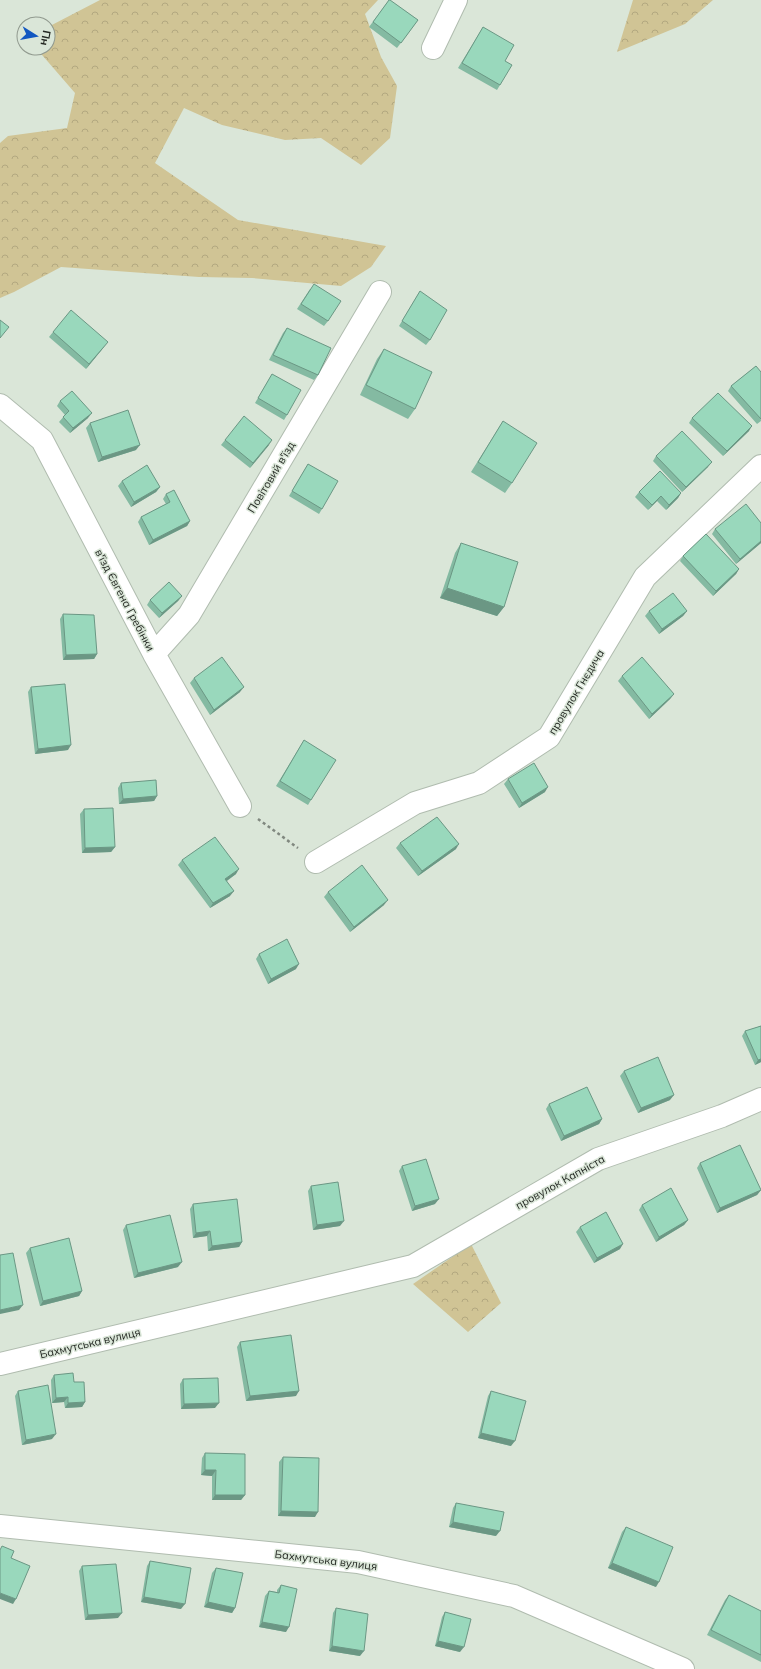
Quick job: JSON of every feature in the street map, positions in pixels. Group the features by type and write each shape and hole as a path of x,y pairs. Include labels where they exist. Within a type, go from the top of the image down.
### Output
{"street":[{"path":"434,48 456,0"},
{"name":"Повітовий в'їзд","path":"154,654 189,616 380,292"},
{"name":"в'їзд Євгена Гребінки","path":"0,405 42,440 154,654 240,806"},
{"name":"провулок Гнєдича","path":"316,862 415,803 479,783 549,737 646,577 761,466"},
{"name":"провулок Капніста","path":"413,1266 598,1159 722,1116 761,1099"},
{"name":"Бахмутська вулиця","path":"0,1364 413,1266"},
{"name":"Бахмутська вулиця","path":"0,1526 358,1562 514,1596 683,1669"}],"path":[{"path":"240,806 316,862"}],"green space":[{"path":"100,0 378,0 365,14 381,57 397,86 390,138 361,165 321,138 285,140 222,125 184,108 155,163 238,220 386,246 371,267 341,286 252,278 199,277 61,267 0,298 0,143 8,136 67,128 75,93 43,56 56,56 56,23"},
{"path":"633,0 713,0 685,24 617,52"},
{"path":"471,1244 501,1303 468,1332 413,1284"}],"building":[{"path":"389,0 418,20 401,43 373,22"},
{"path":"483,27 514,45 505,61 512,65 500,85 462,63"},
{"path":"314,284 341,301 328,321 301,304"},
{"path":"420,291 447,310 430,340 402,321"},
{"path":"71,310 108,342 89,364 53,332"},
{"path":"0,320 9,327 0,338"},
{"path":"287,328 331,348 318,375 273,355"},
{"path":"384,349 432,372 415,409 366,385"},
{"path":"756,366 761,372 761,419 731,386"},
{"path":"272,374 301,390 287,415 258,398"},
{"path":"72,391 92,413 73,428 63,417 69,411 60,401"},
{"path":"718,393 752,426 727,451 692,418"},
{"path":"128,410 140,445 102,457 90,423"},
{"path":"244,416 272,440 253,463 225,440"},
{"path":"503,421 537,443 512,483 478,462"},
{"path":"682,431 712,462 686,487 656,456"},
{"path":"308,464 338,481 322,509 292,491"},
{"path":"147,465 160,487 134,502 122,481"},
{"path":"660,471 681,493 669,505 661,496 652,505 639,492"},
{"path":"174,490 190,521 153,540 141,517 170,502 166,494"},
{"path":"746,504 761,523 761,541 740,559 715,529"},
{"path":"706,534 739,569 716,591 683,556"},
{"path":"461,543 518,562 504,607 447,588"},
{"path":"169,582 182,596 162,613 150,600"},
{"path":"673,593 687,611 662,629 649,611"},
{"path":"63,614 94,615 97,654 66,655"},
{"path":"222,657 244,687 214,710 194,678"},
{"path":"642,657 674,694 652,714 622,676"},
{"path":"65,684 71,745 38,749 31,687"},
{"path":"304,740 336,760 311,800 280,781"},
{"path":"534,763 548,787 522,803 508,779"},
{"path":"156,780 157,796 123,799 121,783"},
{"path":"113,808 115,847 85,848 84,809"},
{"path":"437,817 459,844 422,871 400,843"},
{"path":"215,837 239,869 225,879 234,891 213,903 182,860"},
{"path":"362,865 388,900 354,927 328,892"},
{"path":"287,939 299,964 271,979 259,954"},
{"path":"761,1026 761,1059 758,1060 745,1031"},
{"path":"658,1057 674,1095 641,1108 624,1071"},
{"path":"587,1087 602,1119 564,1136 549,1104"},
{"path":"740,1145 761,1190 720,1208 700,1163"},
{"path":"426,1159 439,1199 415,1206 402,1166"},
{"path":"338,1182 344,1221 317,1225 311,1186"},
{"path":"671,1188 688,1220 659,1237 642,1205"},
{"path":"237,1199 242,1242 212,1246 210,1231 196,1233 193,1204"},
{"path":"606,1212 623,1244 597,1258 580,1227"},
{"path":"170,1215 182,1262 138,1273 126,1225"},
{"path":"69,1238 82,1291 43,1301 30,1248"},
{"path":"13,1253 23,1305 0,1310 0,1255"},
{"path":"291,1335 299,1391 250,1396 240,1342"},
{"path":"73,1373 74,1382 84,1382 85,1402 68,1403 68,1397 56,1398 54,1375"},
{"path":"218,1378 219,1403 184,1404 183,1379"},
{"path":"48,1385 56,1434 26,1440 18,1391"},
{"path":"491,1391 526,1401 515,1441 481,1433"},
{"path":"205,1453 245,1454 245,1495 215,1495 216,1470 205,1470"},
{"path":"283,1457 319,1458 318,1512 281,1511"},
{"path":"456,1503 504,1512 500,1531 453,1522"},
{"path":"626,1527 673,1547 659,1582 612,1563"},
{"path":"2,1546 14,1551 11,1558 30,1566 16,1599 0,1593 0,1550"},
{"path":"150,1561 191,1568 185,1604 144,1597"},
{"path":"116,1564 122,1613 88,1615 82,1566"},
{"path":"216,1568 243,1573 235,1608 208,1602"},
{"path":"281,1585 297,1589 289,1627 262,1622 269,1591 279,1593"},
{"path":"729,1595 761,1611 761,1655 711,1630"},
{"path":"336,1608 368,1614 364,1651 332,1646"},
{"path":"445,1612 471,1619 464,1647 438,1641"}]}
